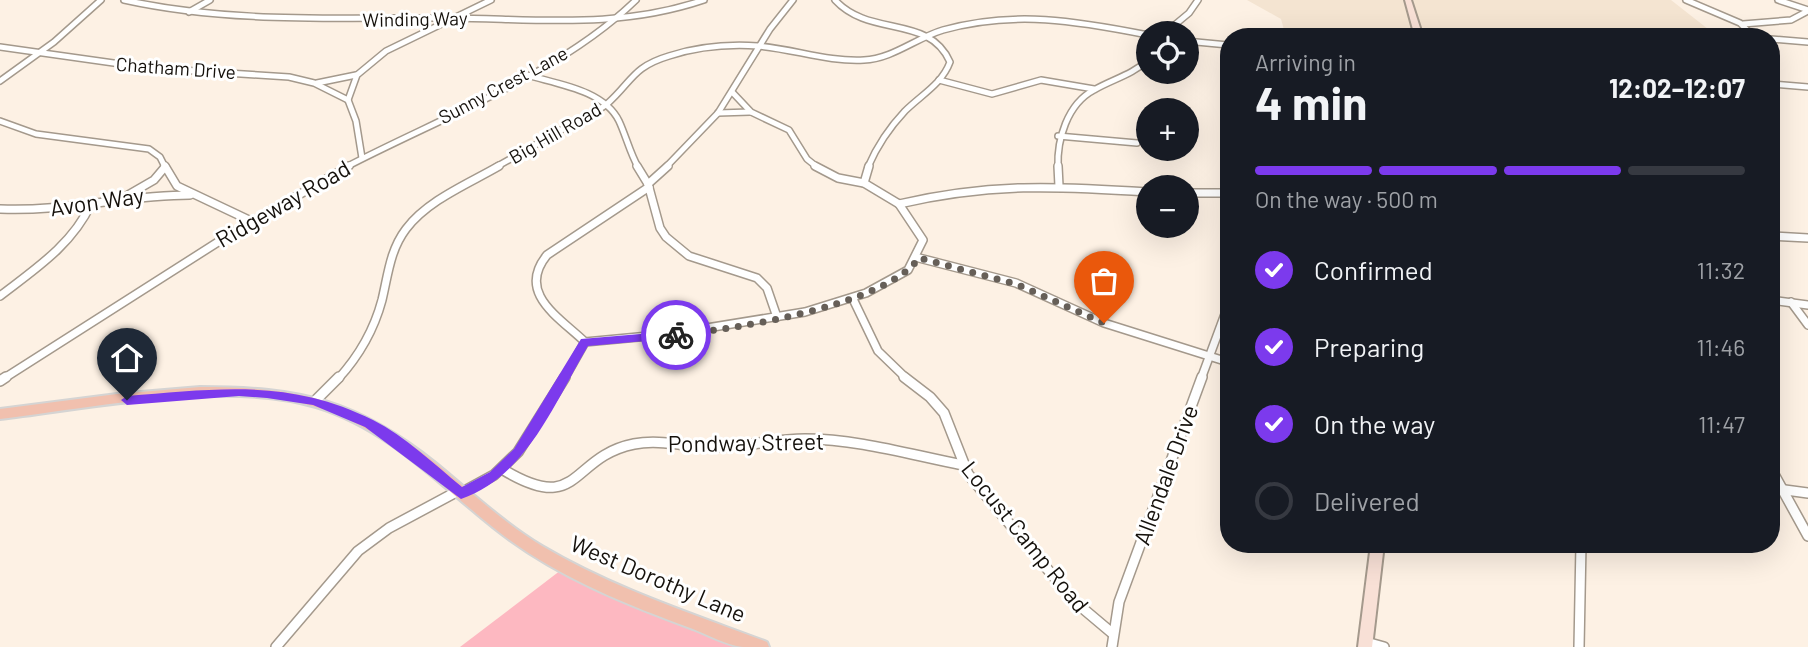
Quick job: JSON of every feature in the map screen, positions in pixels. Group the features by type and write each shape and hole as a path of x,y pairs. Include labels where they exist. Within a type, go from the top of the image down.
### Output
{"main road":[{"name":"West Dorothy Lane","path":"0,414 209,393 267,393 315,401 369,424 405,447 532,547 565,567 638,600 761,647"}],"street":[{"path":"0,81 42,52 101,0"},
{"name":"Winding Way","path":"124,0 189,13 297,21 452,18 580,22 653,16 704,0"},
{"path":"189,13 210,0"},
{"path":"314,83 337,81 357,75 386,51 491,0"},
{"name":"Sunny Crest Lane","path":"362,158 527,75 615,21 636,0"},
{"path":"585,342 537,293 534,273 547,255 648,185 679,155 733,93 759,46 793,0"},
{"path":"835,0 841,10 850,17 924,36 943,47 949,57 949,68 939,80 878,142 864,183"},
{"path":"1179,21 1198,0"},
{"path":"1409,0 1417,28"},
{"path":"1686,0 1743,24 1746,28"},
{"path":"1778,0 1808,11"},
{"path":"1743,24 1791,20 1808,11"},
{"name":"Big Hill Road","path":"315,401 341,377 363,345 376,318 395,244 413,219 436,202 607,104 629,78 656,60 706,47 759,46 859,61 886,55 924,36 972,23 1034,17 1073,20 1136,33"},
{"path":"1780,39 1808,41"},
{"path":"1199,42 1220,44"},
{"name":"Chatham Drive","path":"0,47 129,66 275,75 314,83 348,100"},
{"path":"1059,186 1056,152 1058,136 1074,110 1094,90 1128,76 1136,70"},
{"path":"348,100 357,75"},
{"path":"527,75 581,91 607,104 618,119 634,160 648,185 660,228 673,246 689,256 757,278 767,288 777,317"},
{"path":"939,80 988,94 1001,94 1026,83 1049,80 1094,90"},
{"path":"1780,84 1808,86"},
{"path":"585,342 705,331 853,299 897,278 919,258 920,232 911,216 899,204 864,183 838,178 820,170 807,159 789,130 751,112 733,93"},
{"name":"Ridgeway Road","path":"0,380 70,340 251,221 362,158 356,121 348,100"},
{"path":"718,113 751,112"},
{"path":"0,121 36,134 141,147 161,156 172,181 194,195 251,221"},
{"path":"1058,136 1136,143"},
{"path":"120,199 154,180 166,166"},
{"path":"899,204 964,190 1059,186 1136,191"},
{"path":"1199,193 1220,193"},
{"name":"Avon Way","path":"0,209 36,211 158,194 194,195"},
{"path":"0,296 67,242 79,227 91,204"},
{"path":"1780,236 1808,238"},
{"path":"919,258 1016,284 1104,323 1220,359"},
{"name":"Locust Camp Road","path":"853,299 882,357 919,386 943,412 952,428 963,465 1074,601 1112,633"},
{"path":"1780,301 1808,305"},
{"path":"1791,302 1808,325"},
{"name":"Allendale Drive","path":"1111,647 1119,601 1220,328"},
{"path":"276,647 358,551 389,528 502,469 519,452 585,342"},
{"name":"Pondway Street","path":"502,469 523,484 544,490 566,484 612,452 632,445 714,447 804,439 858,445 963,465"},
{"path":"1780,486 1808,536"},
{"path":"1782,490 1808,493"},
{"path":"1377,553 1365,644 1384,647"},
{"path":"1579,647 1581,553"}],"shaded area":[{"path":"1247,0 1671,0 1707,28 1284,28 1281,19"},
{"path":"565,567 761,647 460,647"}],"way so far":[{"path":"676,335 751,323 853,299 897,278 919,258 1032,289 1104,323"}],"route":[{"path":"127,400 239,392 267,393 315,401 358,417 392,438 461,494 494,475 519,452 585,342 676,335"}]}
